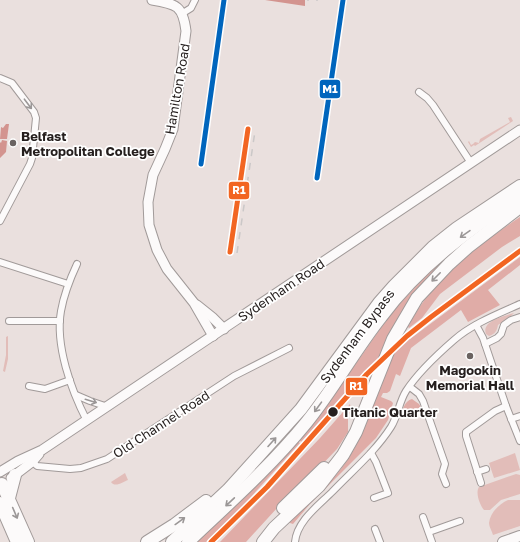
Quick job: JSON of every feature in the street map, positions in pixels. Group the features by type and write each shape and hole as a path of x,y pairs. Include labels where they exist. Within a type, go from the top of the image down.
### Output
{"highway":[{"name":"Sydenham Bypass","path":"245,471 301,409 379,303 394,286 433,247 457,228 520,186"},
{"path":"188,542 256,478 282,451 306,423 380,317 422,270 454,242 520,196"},
{"path":"263,542 274,528 314,491 334,468 351,442 393,339 417,298 449,264 468,247 520,207"},
{"path":"254,542 270,522 330,461 344,444 363,413"},
{"path":"2,502 13,470"},
{"path":"147,542 174,525 245,471"},
{"path":"172,542 228,490 245,471"},
{"path":"0,483 2,502 17,542"},
{"path":"2,502 28,542"}],"main road":[{"path":"507,541 520,536"}],"street":[{"path":"152,0 167,2 178,7 183,13 191,8 195,0"},
{"name":"Hamilton Road","path":"183,13 186,32 173,129 153,175 148,202 149,225 157,250 167,269 194,303 213,336"},
{"path":"0,78 15,86 31,107 36,118 32,158 30,164 0,221"},
{"path":"419,92 433,105 471,163"},
{"name":"Sydenham Road","path":"0,483 13,470 520,130"},
{"path":"0,262 68,284"},
{"path":"76,264 68,284 61,311 60,321 62,350 70,380 87,421"},
{"name":"Hamilton Road","path":"194,303 212,317 224,329"},
{"path":"295,542 296,535 304,520 371,453 391,427 410,386 453,340 476,325 520,304"},
{"path":"485,344 497,338 501,334 504,325 511,320 520,317"},
{"path":"9,321 60,321"},
{"path":"476,325 485,344 520,442"},
{"name":"Old Channel Road","path":"34,457 36,466 70,469 81,468 107,460 234,376 289,348"},
{"path":"29,386 45,389 70,380"},
{"path":"410,386 419,394 423,401 445,464 442,474 446,484"},
{"path":"76,395 108,407"},
{"path":"481,483 466,432 495,411 506,406"},
{"path":"511,419 520,416"},
{"path":"371,453 388,493 374,498"},
{"path":"0,483 34,457"},
{"path":"0,462 13,470"},
{"path":"478,472 486,469"},
{"name":"Sydenham Road","path":"0,472 13,470"},
{"path":"423,517 432,542"},
{"path":"429,532 460,521"},
{"path":"375,529 380,542"}],"shaded area":[{"path":"265,0 305,0 305,6"},
{"path":"511,117 513,121 475,146 474,145 471,147 468,142 469,141 471,145 475,142 479,143 480,139 510,122 508,118"},
{"path":"6,124 9,124 7,139 0,139 1,127 3,128"},
{"path":"2,140 7,141 6,152 0,158 0,142 1,143"},
{"path":"520,217 520,236 502,247 440,294 422,318 409,328 408,327 423,301 446,275 482,244"},
{"path":"520,257 520,265 488,290 500,305 468,322 461,310 411,348 400,376 396,374 390,391 383,393 381,397 393,403 388,420 376,438 310,504 293,524 287,522 329,483 341,469 357,444 389,363 403,333 410,339"},
{"path":"442,259 445,262 378,359 351,386 301,442 299,439 362,355 391,313"},
{"path":"514,313 498,325 494,333 489,336 486,334 485,329 490,322"},
{"path":"8,336 8,359 5,372 3,371 6,355 6,337"},
{"path":"412,399 419,404 422,409 400,416 405,404"},
{"path":"350,404 351,410 348,418 348,432 337,449 278,507 246,542 220,542 320,438"},
{"path":"297,441 300,443 240,509 206,542 195,542"},
{"path":"515,453 520,470 494,478 489,463"},
{"path":"125,473 128,480 117,485 111,482"},
{"path":"516,474 520,475 520,494 501,500 490,510 484,510 478,496 479,487"},
{"path":"508,500 520,500 520,526 493,535 489,524 491,516 498,506"}],"railway":[{"path":"201,164 224,0"},
{"path":"317,178 343,0"},
{"path":"230,252 248,129"},
{"path":"237,253 255,131"},
{"path":"214,542 266,491 369,376"}],"transit line":[{"name":"M1","path":"201,164 224,0"},
{"name":"M1","path":"317,178 343,0"},
{"name":"R1","path":"230,252 248,129"},
{"name":"R1","path":"211,542 267,487 367,374 407,336 520,251"}],"place":[{"name":"Belfast Metropolitan College","path":"13,143"},
{"name":"Magookin Memorial Hall","path":"470,356"},
{"name":"Titanic Quarter","path":"333,412"}]}
